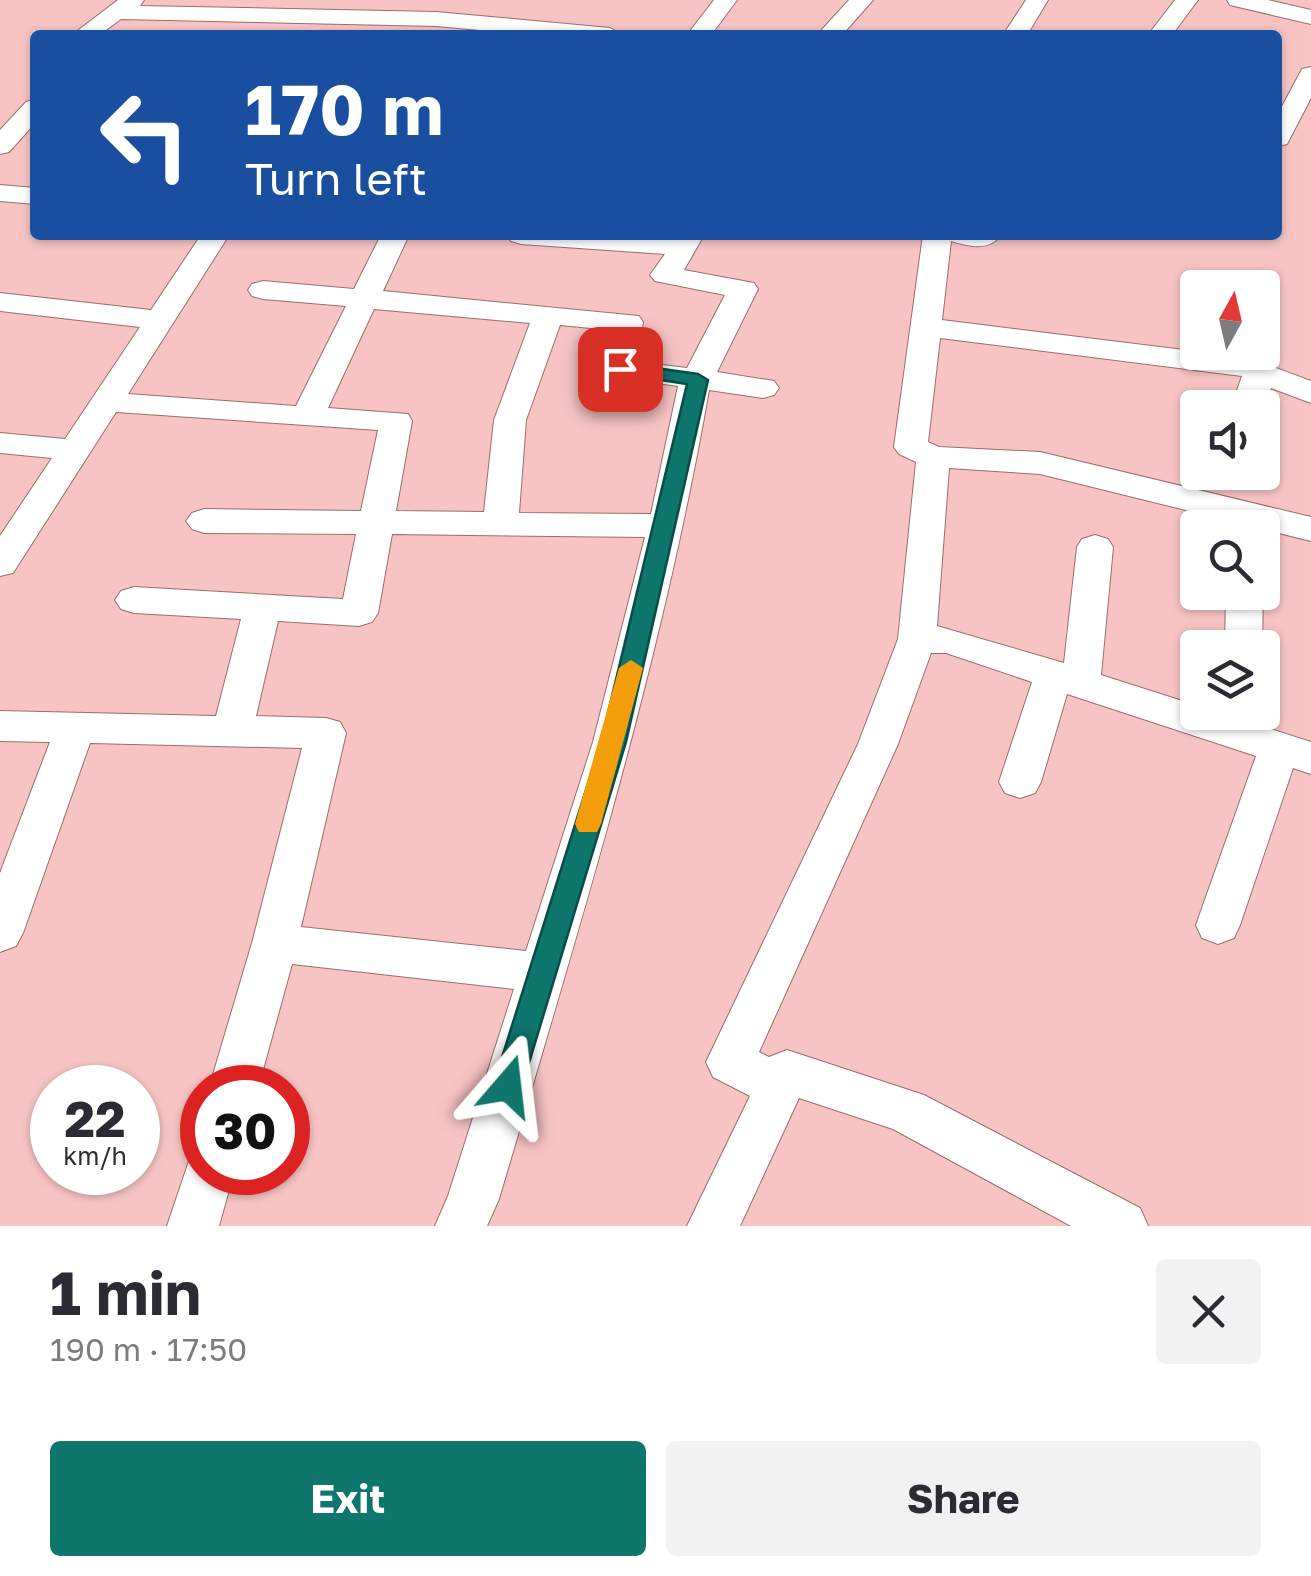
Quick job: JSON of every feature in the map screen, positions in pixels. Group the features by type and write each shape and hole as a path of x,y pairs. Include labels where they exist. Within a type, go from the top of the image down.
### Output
{"street":[{"path":"702,30 726,0"},
{"path":"834,30 862,0"},
{"path":"1017,30 1038,0"},
{"path":"1164,30 1187,0"},
{"path":"1238,0 1311,16"},
{"path":"91,30 125,6 436,19 556,30"},
{"path":"1282,128 1311,74"},
{"path":"0,146 30,113"},
{"path":"1282,135 1311,141"},
{"path":"0,193 30,196"},
{"path":"0,564 212,240"},
{"path":"307,417 393,240"},
{"path":"461,1226 473,1199 613,742 698,380 743,289 666,275 687,241 659,240"},
{"path":"936,240 911,447 933,457 1040,463 1180,483"},
{"path":"263,290 628,322 620,369 763,388"},
{"path":"0,302 160,320"},
{"path":"500,524 510,420 548,316"},
{"path":"925,328 1249,366 1311,393"},
{"path":"1254,390 1262,372"},
{"path":"108,402 396,421 359,613 134,600"},
{"path":"0,443 77,450"},
{"path":"779,1086 730,1062 878,744 917,638 933,457"},
{"path":"1221,490 1311,529"},
{"path":"204,521 666,526"},
{"path":"1020,782 1067,680 1094,547"},
{"path":"232,731 263,607"},
{"path":"917,638 948,640 1067,680 1269,738 1218,925"},
{"path":"0,726 326,733 275,942 240,1065"},
{"path":"0,933 75,728"},
{"path":"275,942 542,972"},
{"path":"713,1226 787,1072 908,1112 1122,1226"},
{"path":"193,1226 202,1195"}],"slow traffic":[{"path":"588,824 631,668"}],"route":[{"path":"508,1086 613,742 698,380 620,369"}]}
